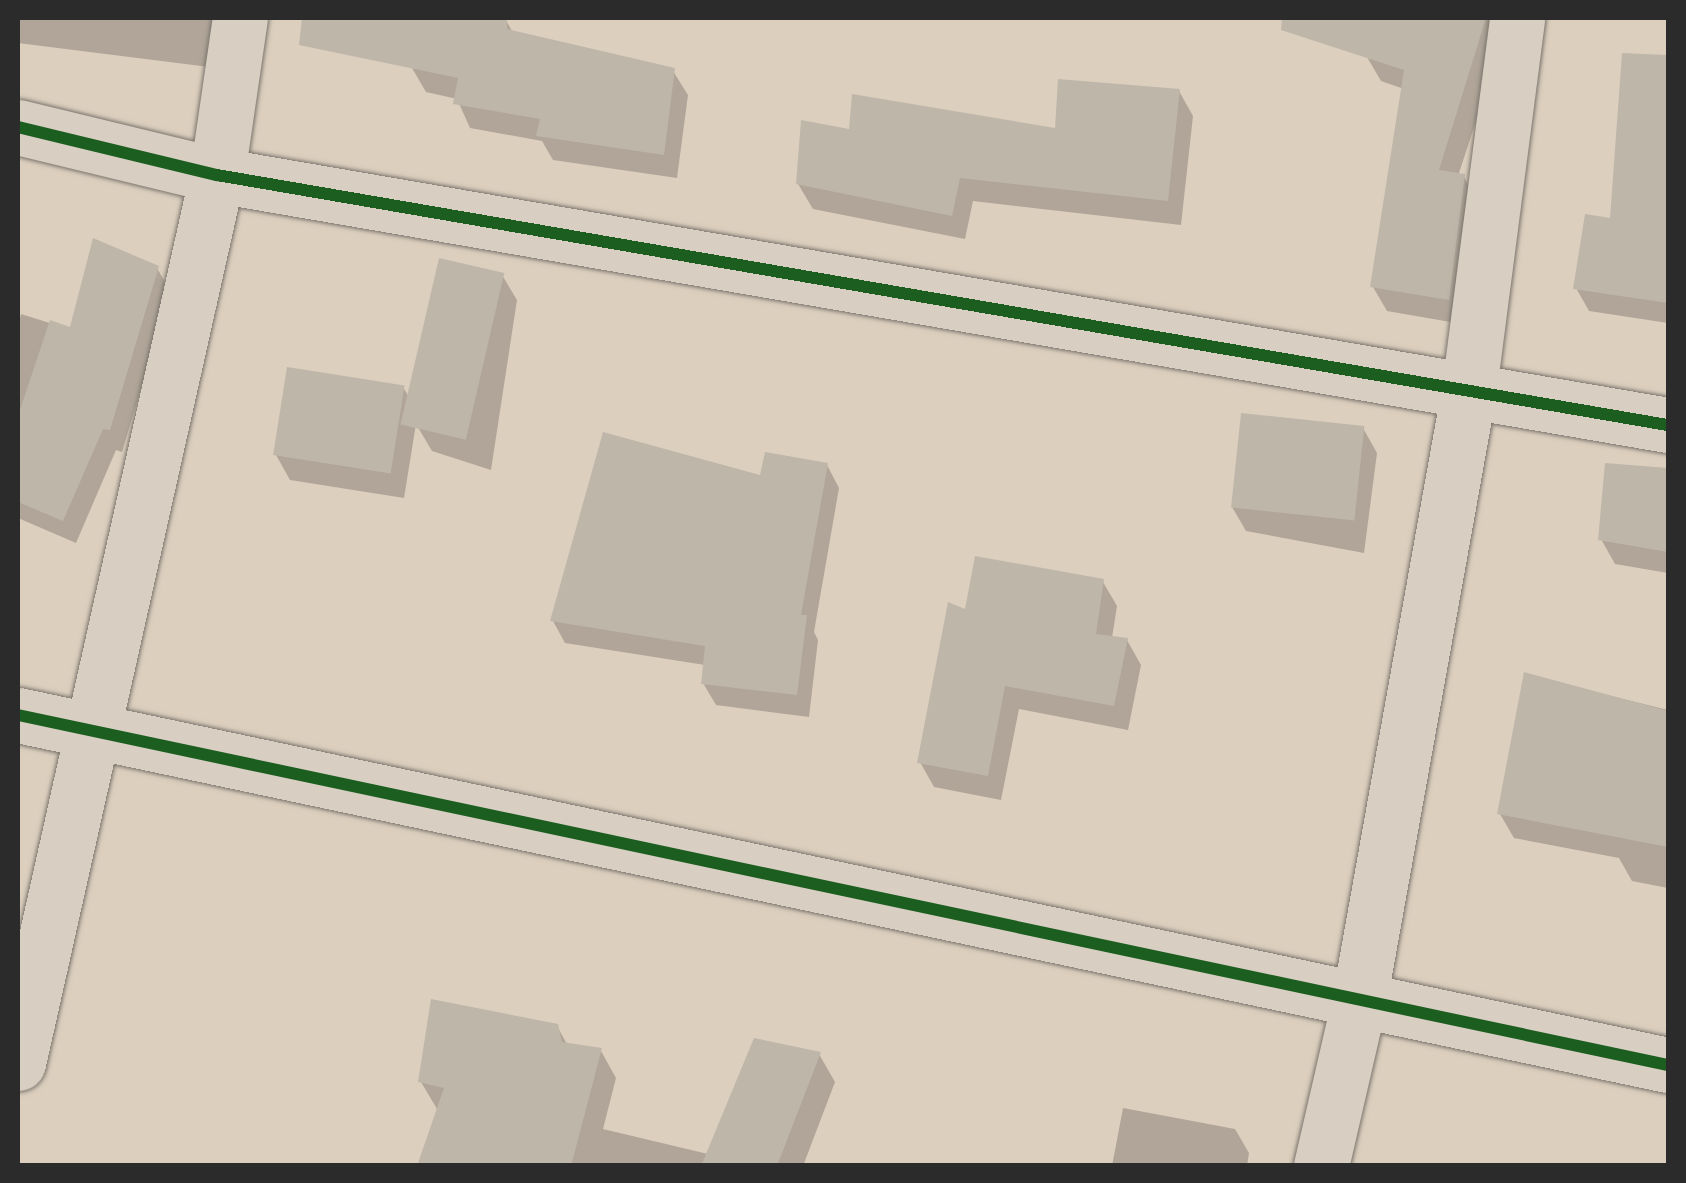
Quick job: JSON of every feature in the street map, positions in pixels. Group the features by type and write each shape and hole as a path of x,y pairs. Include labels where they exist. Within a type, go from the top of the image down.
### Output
{"street":[{"path":"18,1063 216,175 240,18"},
{"path":"1320,1166 1360,1001 1469,388 1517,18"},
{"path":"18,127 216,175 1668,425"},
{"path":"18,716 1668,1065"}],"building":[{"path":"302,18 507,18 507,29 675,68 664,155 536,136 540,119 453,104 458,78 299,45"},
{"path":"1282,18 1486,18 1439,170 1465,174 1449,300 1370,287 1404,70 1281,30"},
{"path":"1622,53 1668,55 1668,303 1573,289 1585,214 1610,218"},
{"path":"1058,79 1180,89 1168,201 960,178 952,216 796,184 801,120 849,129 852,94 1055,128"},
{"path":"93,238 159,266 110,430 103,429 63,521 18,502 18,416 50,320 70,327"},
{"path":"439,258 504,273 466,440 401,425"},
{"path":"287,367 405,386 391,474 273,455"},
{"path":"1241,413 1364,426 1354,520 1231,507"},
{"path":"603,432 760,475 765,452 828,463 801,615 807,615 797,695 701,684 705,646 550,621"},
{"path":"1605,463 1668,468 1668,552 1598,540"},
{"path":"975,556 1104,579 1096,634 1128,638 1114,706 1005,686 988,776 917,763 948,602 965,609"},
{"path":"1524,672 1668,711 1668,847 1497,814"},
{"path":"431,999 558,1024 562,1042 602,1048 571,1166 417,1166 444,1088 418,1082"},
{"path":"754,1038 821,1052 777,1166 701,1166"}],"cycle path":[{"path":"18,127 217,175 1668,425"},
{"path":"18,715 1668,1065"}]}
